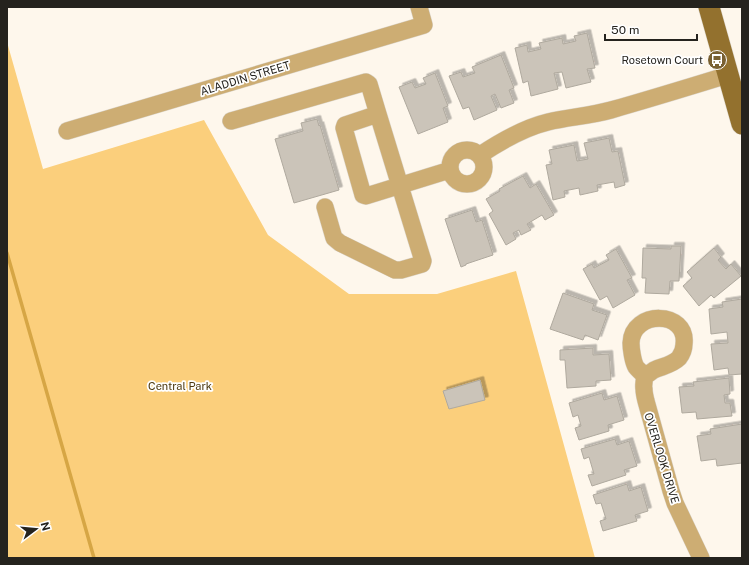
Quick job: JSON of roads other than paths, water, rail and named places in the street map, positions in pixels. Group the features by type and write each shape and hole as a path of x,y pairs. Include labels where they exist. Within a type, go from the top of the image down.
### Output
{"main road":[{"path":"709,7 742,124"}],"street":[{"name":"ALADDIN STREET","path":"67,131 424,25 419,7"},
{"path":"480,156 503,140 528,128 548,122 586,116 611,110 728,76"},
{"path":"231,121 366,82 369,84 423,261 422,264 401,270 395,270 340,244 334,238 325,207"},
{"path":"378,114 345,125 344,128 363,195 366,196 450,170"},
{"path":"467,150 473,151 480,156 484,164 484,170 482,177 477,182 463,184 452,177 450,164 456,154 467,150"},
{"name":"OVERLOOK DRIVE","path":"644,377 646,401 671,491 678,509 702,558"}],"waterway":[{"path":"7,253 94,558"}],"place":[{"name":"Rosetown Court","path":"717,60"}],"park label":[{"name":"Central Park","path":"180,386"}]}
